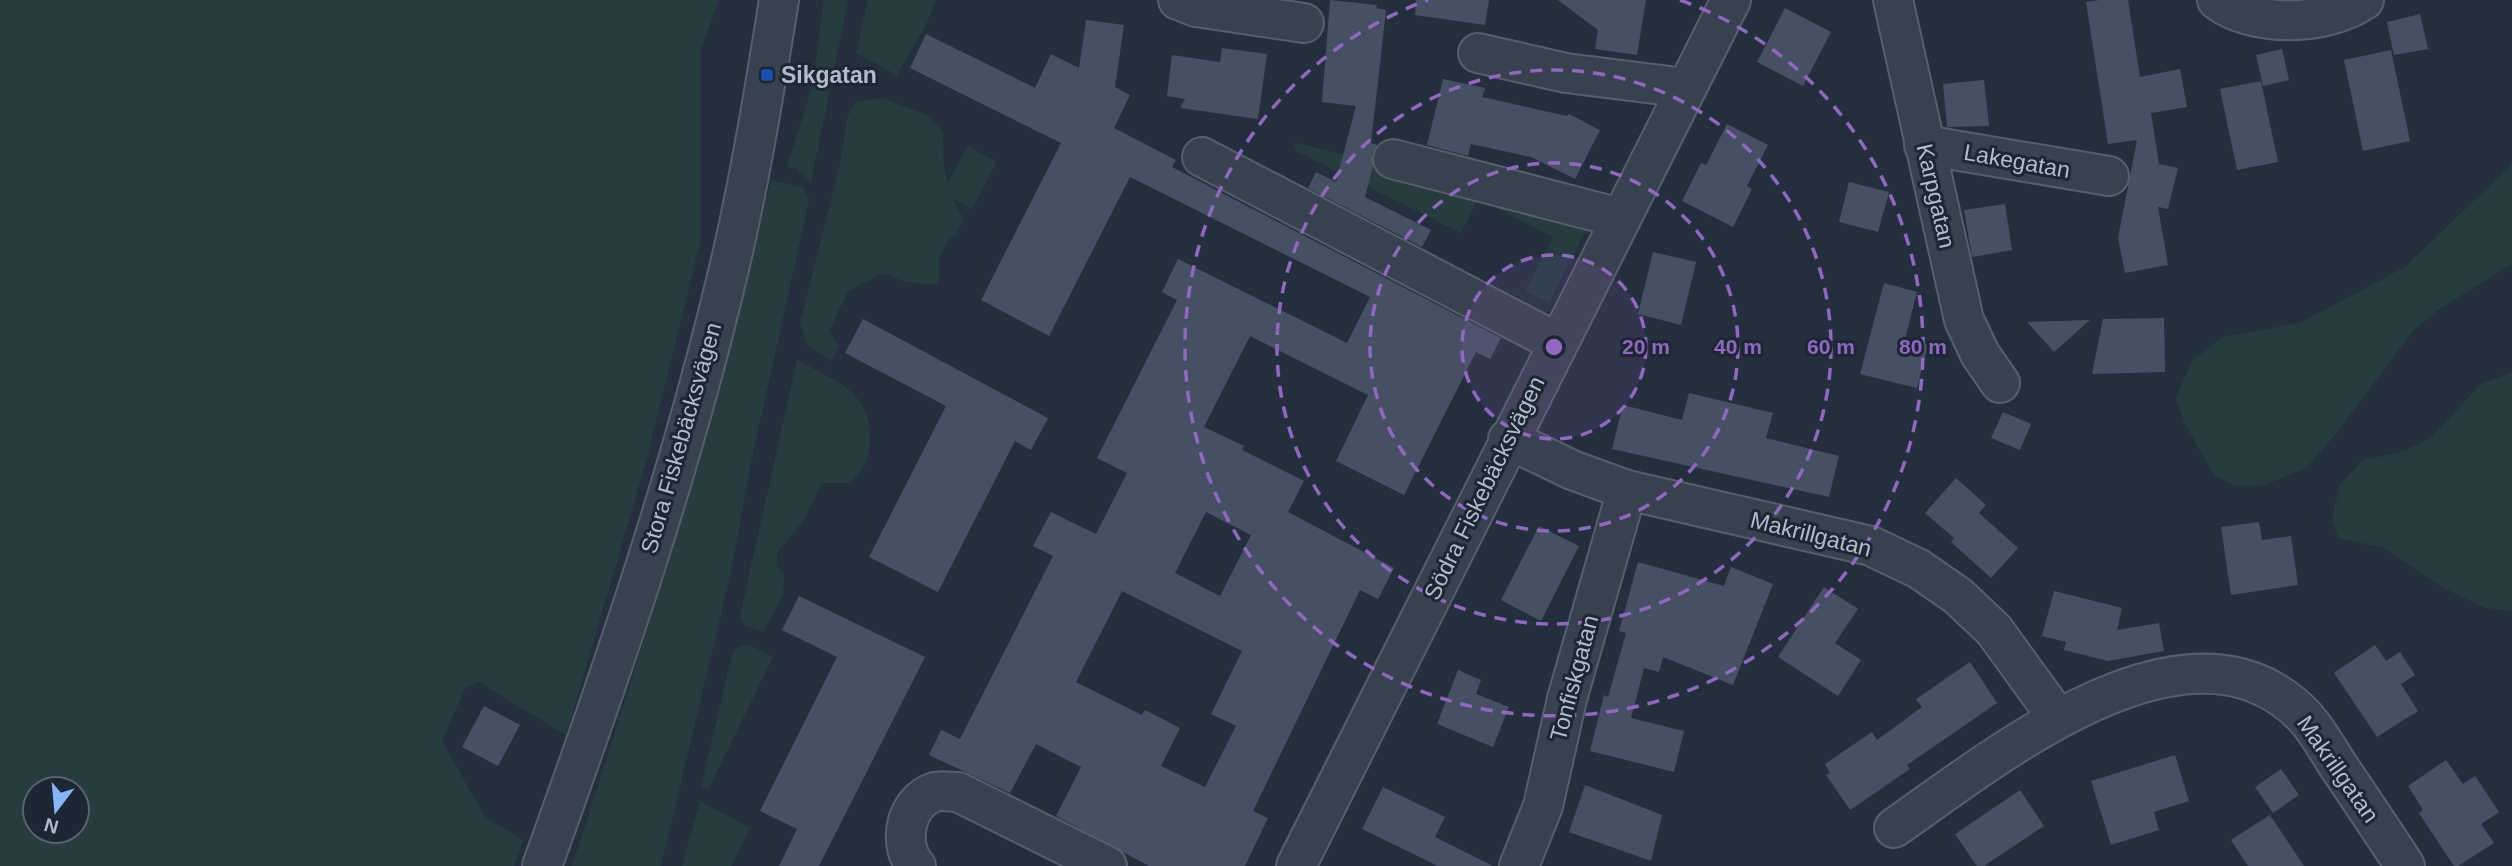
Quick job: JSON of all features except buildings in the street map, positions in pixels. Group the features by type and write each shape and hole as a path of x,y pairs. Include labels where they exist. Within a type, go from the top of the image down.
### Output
{"street":[{"name":"Stora Fiskebäcksvägen","path":"542,866 642,575 691,411 731,259 779,0"},
{"path":"1178,0 1196,7 1304,23"},
{"name":"Södra Fiskebäcksvägen","path":"1296,866 1556,342 1731,0"},
{"name":"Karpgatan","path":"1893,0 1964,320 1980,354 2000,383"},
{"path":"2217,0 2246,16 2269,19 2324,17 2364,0"},
{"path":"1478,53 1566,73 1686,88"},
{"name":"Lakegatan","path":"1924,145 2109,176"},
{"path":"1202,157 1556,342"},
{"path":"1394,159 1620,218"},
{"name":"Makrillgatan","path":"1508,439 1572,470 1627,489 1871,546 1919,569 1958,596 1994,630 2057,717"},
{"name":"Tonfiskgatan","path":"1519,866 1543,806 1567,699 1627,489"},
{"name":"Makrillgatan","path":"1894,828 2057,717 2141,685 2184,675 2209,673 2235,676 2263,686 2304,716 2405,866"},
{"path":"916,866 905,851 904,832 918,803 935,792 958,792 1107,866"}],"green space":[{"path":"0,0 719,0 701,49 701,239 646,462 566,735 479,682 465,688 442,741 485,817 523,840 514,866 0,866"},
{"path":"824,0 848,0 811,182 797,168 787,167 813,83"},
{"path":"868,0 936,0 925,27 897,75 856,53"},
{"path":"883,98 926,115 943,132 944,167 948,183 968,146 997,162 972,209 953,199 963,218 957,234 948,240 939,257 939,283 910,282 883,273 848,291 829,331 839,346 832,361 807,345 800,323 838,173 848,115 856,102"},
{"path":"1294,142 1580,216 1588,227 1549,303 1525,291 1553,237 1478,199 1461,233 1296,151"},
{"path":"2512,164 2512,264 2438,310 2412,332 2334,436 2306,468 2264,485 2235,486 2214,475 2185,424 2176,398 2192,361 2222,337 2300,323 2405,267"},
{"path":"771,180 804,188 809,200 752,458 731,572 661,866 572,866 704,439 751,267"},
{"path":"797,360 836,381 857,398 869,423 870,446 865,463 850,483 822,483 803,521 778,552 776,565 784,574 783,596 763,632 744,625 740,616"},
{"path":"2512,372 2512,611 2485,608 2446,589 2384,548 2338,538 2332,518 2340,484 2363,460 2405,451 2431,438 2480,385"},
{"path":"747,644 773,657 708,790 701,787 733,650"},
{"path":"700,801 750,828 731,866 682,866"}],"place":[{"name":"Sikgatan","path":"767,75"}]}
